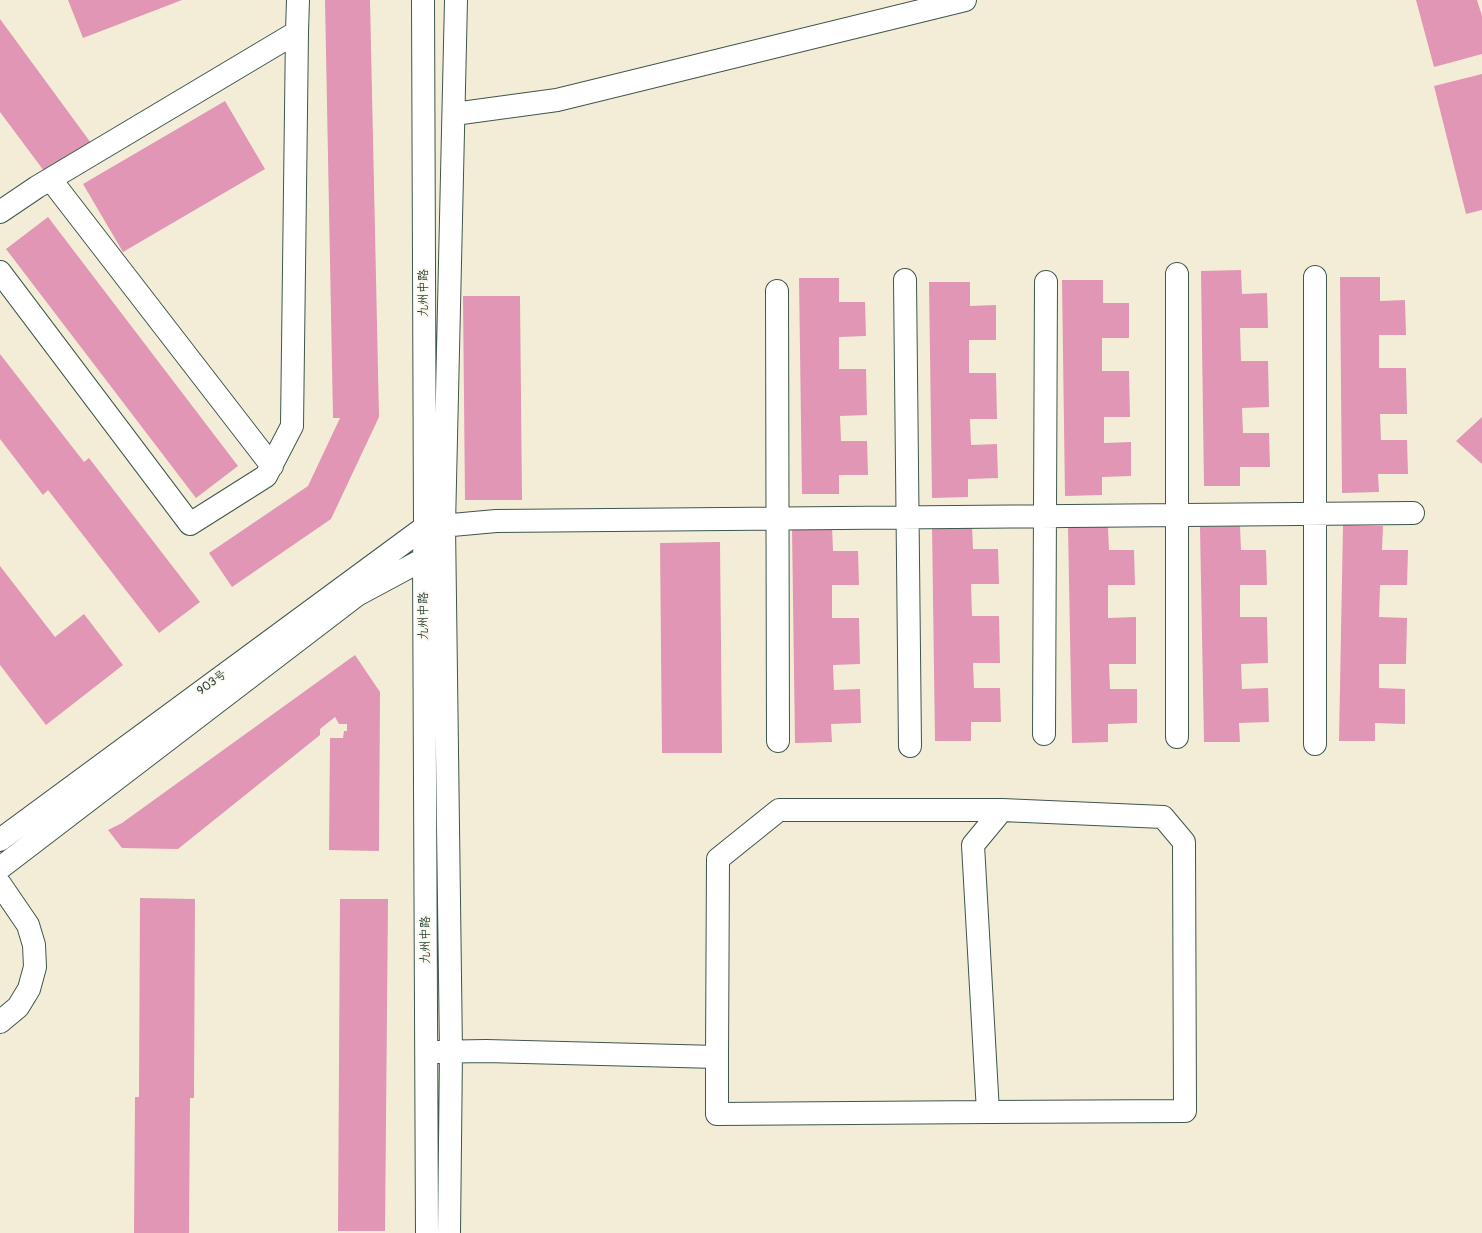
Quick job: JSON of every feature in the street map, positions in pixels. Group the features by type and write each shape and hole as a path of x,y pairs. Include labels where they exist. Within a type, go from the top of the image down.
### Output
{"street":[{"path":"0,272 190,524 266,476 292,426 298,0"},
{"name":"九州中路","path":"423,0 434,526 424,559 427,1233"},
{"path":"449,1233 451,1052 445,553 434,526 454,114 456,0"},
{"path":"454,114 557,100 965,0"},
{"path":"0,212 50,180 297,32"},
{"path":"50,180 272,466"},
{"path":"1177,274 1177,736"},
{"path":"1315,277 1315,744"},
{"path":"906,280 910,746"},
{"path":"1044,734 1046,282"},
{"path":"778,290 778,740"},
{"path":"434,526 496,521 1413,513"},
{"name":"903号","path":"0,840 434,526"},
{"path":"0,868 357,595 424,559 445,553"},
{"path":"779,810 1002,810 1163,816 1184,842 1185,1111 717,1114 717,1057 718,859 779,810"},
{"path":"988,1112 973,845 1002,810"},
{"path":"0,884 28,925 34,945 34,967 29,989 18,1007 0,1022"},
{"path":"427,1052 717,1057"}],"building":[{"path":"68,0 182,0 83,38"},
{"path":"325,0 370,0 379,417 331,519 232,587 209,553 308,486 340,418 333,418"},
{"path":"1416,0 1477,0 1482,16 1482,54 1434,67"},
{"path":"0,19 91,143 47,175 0,112"},
{"path":"1482,74 1482,210 1466,214 1434,86"},
{"path":"225,101 265,169 123,252 83,184"},
{"path":"48,217 238,466 196,498 6,249"},
{"path":"1241,270 1242,294 1267,293 1268,328 1240,328 1241,361 1268,361 1269,407 1242,408 1243,433 1269,433 1270,467 1240,467 1240,486 1204,486 1201,271"},
{"path":"1340,277 1380,277 1380,301 1405,300 1406,335 1379,335 1379,368 1406,368 1407,414 1380,414 1381,440 1407,440 1408,474 1378,474 1379,492 1342,493"},
{"path":"799,278 839,278 839,302 865,302 866,336 839,337 839,369 866,369 867,415 840,416 841,441 867,441 868,475 839,475 839,494 802,494"},
{"path":"1062,280 1103,280 1103,303 1129,303 1129,338 1102,338 1102,371 1129,371 1130,417 1104,417 1104,443 1131,442 1131,476 1102,477 1102,495 1065,496"},
{"path":"929,282 970,282 970,306 996,305 996,340 969,340 969,373 996,373 997,419 970,419 971,445 997,444 998,478 968,479 968,497 932,498"},
{"path":"463,296 520,296 522,500 465,500"},
{"path":"0,354 84,462 89,458 200,602 159,633 48,490 43,495 0,439"},
{"path":"1482,417 1482,464 1456,441"},
{"path":"972,525 973,549 998,549 999,584 971,584 972,616 999,616 1000,663 973,663 974,688 1000,688 1001,722 971,722 971,741 935,741 932,526"},
{"path":"1343,525 1383,526 1382,550 1408,550 1407,585 1380,585 1379,617 1407,618 1406,664 1379,664 1379,688 1405,689 1405,724 1375,723 1375,741 1339,741"},
{"path":"1240,526 1241,550 1266,550 1267,585 1240,585 1240,617 1267,617 1268,663 1241,664 1242,689 1268,688 1269,722 1239,723 1240,742 1204,742 1200,527"},
{"path":"792,527 832,527 833,551 858,551 859,585 832,585 832,618 859,618 860,664 833,665 834,690 860,689 861,723 831,724 832,742 795,743"},
{"path":"1068,527 1108,527 1109,550 1134,550 1135,585 1108,585 1108,618 1136,617 1136,664 1109,664 1110,689 1137,689 1137,723 1108,724 1108,742 1072,743"},
{"path":"720,542 722,753 662,753 660,543"},
{"path":"0,566 55,637 84,614 123,665 46,725 0,665"},
{"path":"355,655 380,692 379,851 329,850 330,738 343,738 344,731 347,731 347,724 339,724 335,717 320,729 320,735 178,849 122,848 108,830 122,823"},
{"path":"140,898 195,899 194,1098 190,1098 189,1233 134,1233 135,1097 139,1097"},
{"path":"340,899 388,899 385,1231 338,1231"}]}
